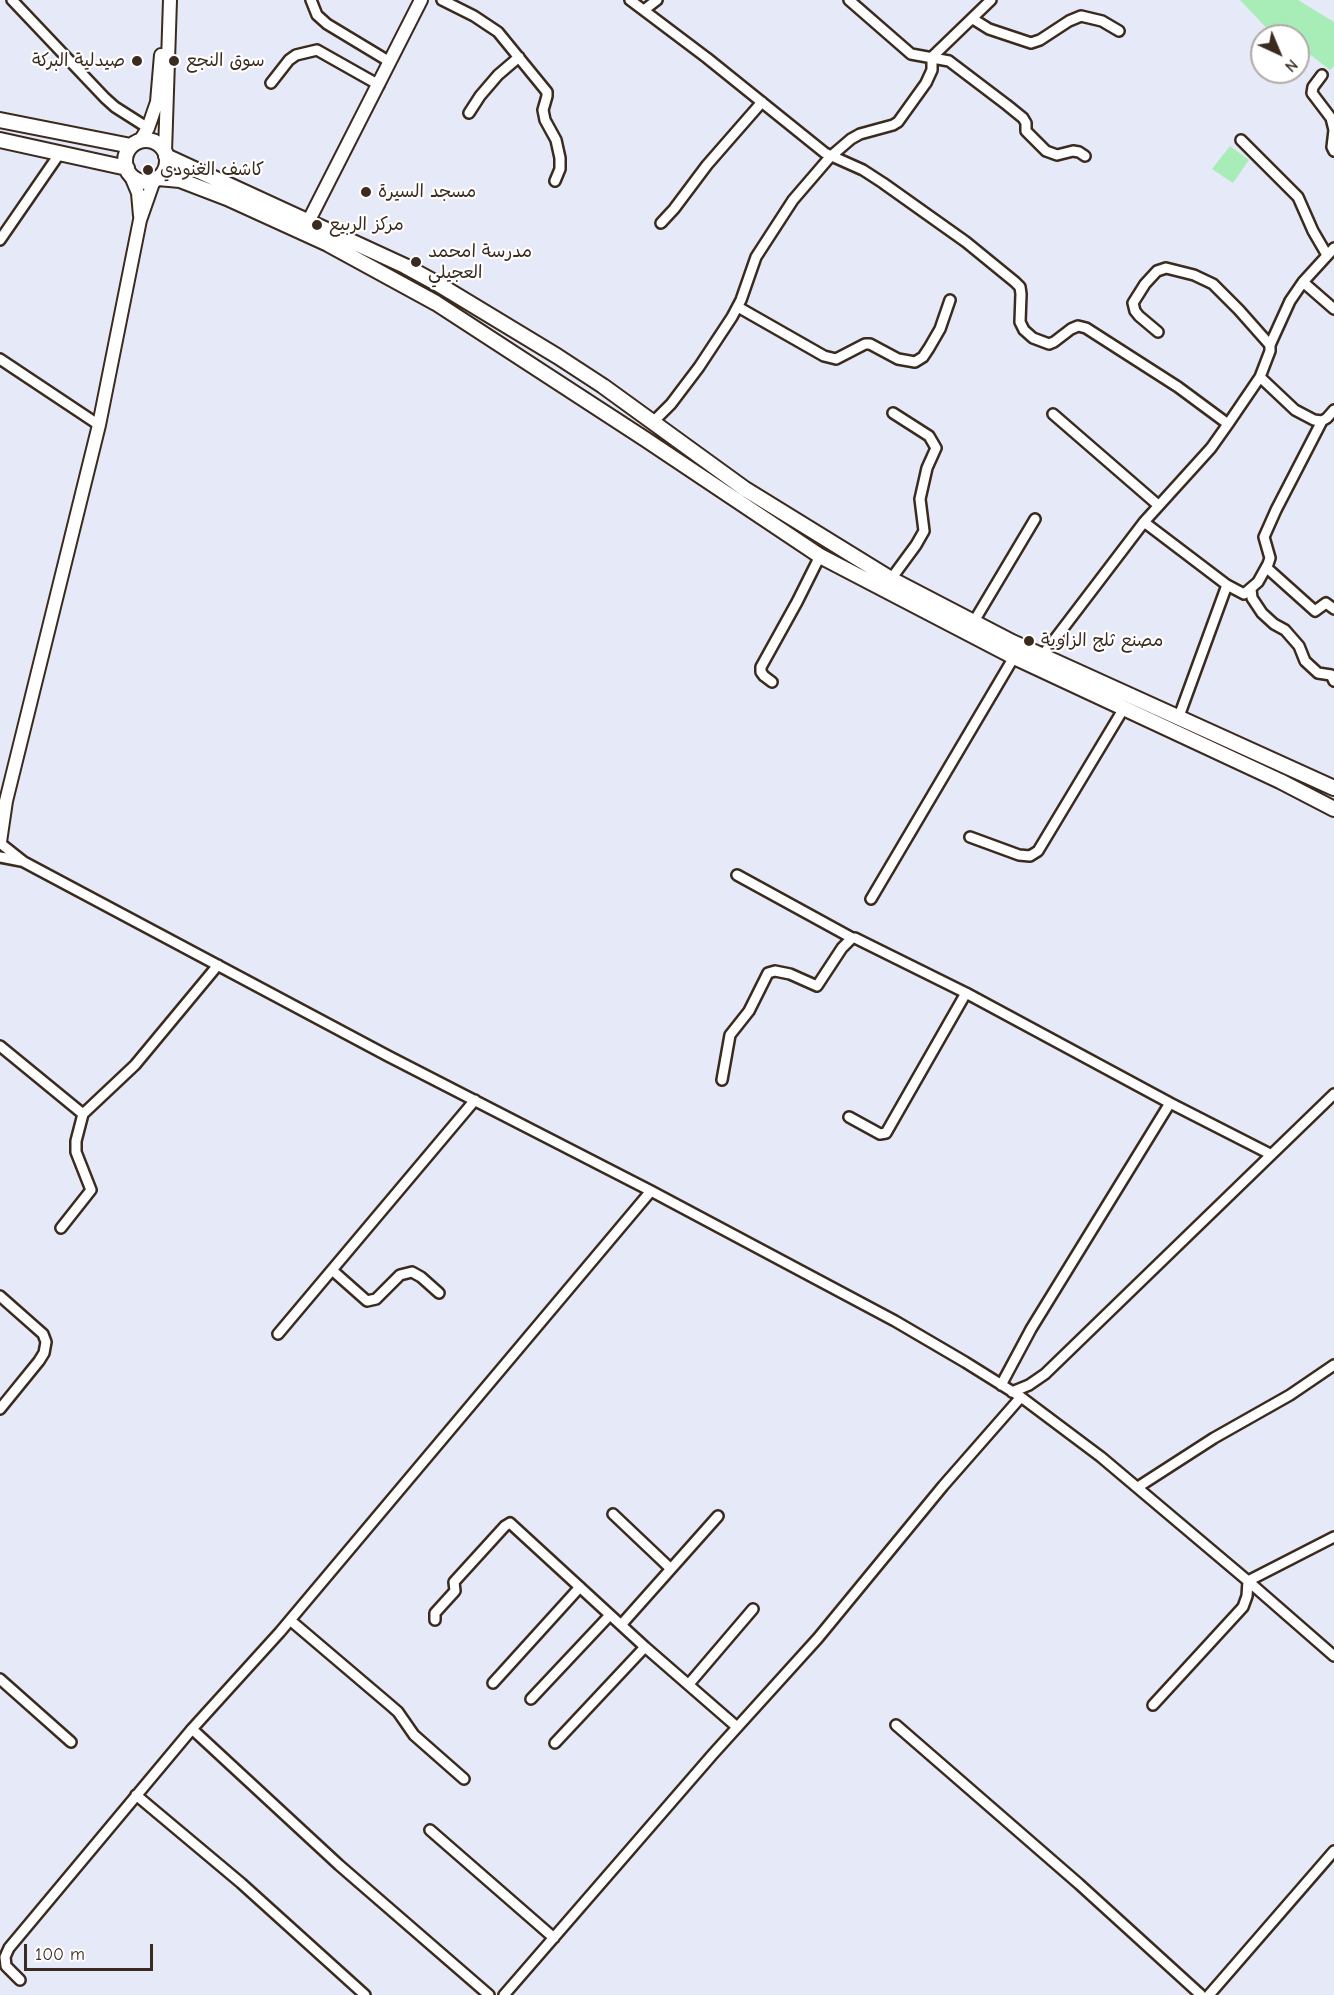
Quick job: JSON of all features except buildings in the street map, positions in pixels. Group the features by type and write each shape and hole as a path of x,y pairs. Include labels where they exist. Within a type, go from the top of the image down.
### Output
{"main road":[{"path":"0,120 136,143 153,141 160,145 166,154 305,227 328,244 436,303 820,556 1014,657 1334,809"},
{"path":"0,140 128,171 143,181 180,180 405,266 557,356 746,489 891,579 973,623 1042,656 1334,788"},
{"path":"128,171 125,158 136,143"},
{"path":"156,179 164,170 166,154"}],"street":[{"path":"12,0 105,98 148,128"},
{"path":"163,0 166,154"},
{"path":"136,143 148,128 157,102 164,70 170,0"},
{"path":"310,0 317,15 327,24 390,62"},
{"path":"305,227 421,0"},
{"path":"442,0 474,16 498,32 547,92 543,110 545,120 556,141 560,158 560,169 555,181"},
{"path":"630,0 830,157 840,158 883,183 966,242 1015,282 1020,287 1021,294 1020,322 1024,330 1033,338 1049,344 1071,329 1078,326 1086,328 1178,387 1228,424"},
{"path":"644,10 657,0"},
{"path":"849,0 911,54 949,61 1007,105 1023,118 1026,131 1046,151 1057,155 1073,151 1085,156"},
{"path":"653,422 671,404 699,367 738,307 756,257 793,200 842,146 860,134 898,122 926,83 932,70 932,57 992,0"},
{"path":"973,19 988,29 1031,43 1081,16 1102,21 1119,31"},
{"path":"271,83 289,60 296,55 317,50 379,85"},
{"path":"469,113 498,75 519,57"},
{"path":"1322,75 1313,87 1312,93 1331,118 1334,130 1332,147 1334,151"},
{"path":"661,223 707,165 762,102"},
{"path":"1042,656 1144,522 1211,448 1260,377 1270,345 1290,301 1303,282 1331,251 1313,231 1298,197 1241,140"},
{"path":"0,240 60,153"},
{"path":"128,171 138,193 140,220"},
{"path":"156,179 140,220 99,425 2,810 0,842 24,862 895,1321 1021,1397 1138,1486 1334,1656"},
{"path":"1158,332 1139,316 1135,311 1134,303 1145,284 1157,271 1166,268 1194,275 1213,284 1270,345"},
{"path":"1303,282 1334,309"},
{"path":"738,307 824,356 836,359 870,344 898,359 915,362 923,357 940,329 950,300"},
{"path":"0,359 99,425"},
{"path":"1260,377 1295,410 1314,420 1322,421"},
{"path":"1144,522 1227,585 1244,594 1251,589 1267,568 1270,558 1264,537 1322,421 1334,410"},
{"path":"891,579 924,531 920,499 927,468 936,448 929,436 893,413"},
{"path":"1053,414 1158,505"},
{"path":"973,623 1035,519"},
{"path":"772,682 761,672 761,667 820,556"},
{"path":"1267,568 1315,611 1326,603 1334,609"},
{"path":"1178,719 1227,585"},
{"path":"1251,589 1252,598 1262,613 1285,630 1299,646 1305,661 1318,673 1331,675 1334,681"},
{"path":"871,899 1014,657"},
{"path":"970,837 1019,855 1030,856 1038,851 1124,708"},
{"path":"0,857 24,862"},
{"path":"737,875 852,938 966,993 1270,1154"},
{"path":"722,1080 730,1035 749,1011 768,973 783,972 817,986 842,948 852,938"},
{"path":"62,1228 91,1186 76,1152 76,1141 83,1114 135,1065 218,965"},
{"path":"849,1117 880,1134 886,1133 966,993"},
{"path":"0,1046 83,1114"},
{"path":"1012,1392 1029,1385 1045,1374 1334,1094"},
{"path":"278,1334 475,1100"},
{"path":"1001,1385 1031,1329 1170,1103"},
{"path":"20,1980 6,1966 5,1957 9,1948 192,1729 290,1620 651,1191"},
{"path":"332,1270 367,1301 376,1299 400,1275 412,1272 439,1293"},
{"path":"0,1296 43,1334 46,1342 44,1353 39,1361 0,1409"},
{"path":"1138,1486 1214,1438 1290,1395 1334,1365"},
{"path":"509,1993 554,1938 818,1638 1021,1397"},
{"path":"613,1514 671,1569"},
{"path":"621,1625 718,1516"},
{"path":"435,1620 435,1614 455,1591 454,1582 509,1523 645,1647 738,1727"},
{"path":"1248,1581 1334,1537"},
{"path":"1153,1706 1243,1607 1247,1596 1248,1581"},
{"path":"493,1683 579,1587"},
{"path":"689,1684 753,1609"},
{"path":"531,1699 610,1615"},
{"path":"290,1620 390,1705 414,1735 464,1779"},
{"path":"555,1743 645,1647"},
{"path":"0,1679 71,1742"},
{"path":"896,1725 1079,1884 1201,1995"},
{"path":"192,1729 339,1865 489,1995"},
{"path":"136,1796 241,1883 365,1995"},
{"path":"430,1830 554,1938"},
{"path":"1209,1995 1334,1851"}],"green space":[{"path":"1240,0 1298,0 1334,22 1334,66 1330,70 1310,54 1310,24 1263,24"},
{"path":"1230,146 1249,160 1233,183 1212,169"}],"place":[{"name":"صيدلية البركة","path":"137,61"},
{"name":"سوق النجع","path":"174,61"},
{"name":"كاشف الغنودي","path":"148,170"},
{"name":"مسجد السيرة","path":"366,192"},
{"name":"مركز الربيع","path":"317,225"},
{"name":"مدرسة امحمد العجيلي","path":"416,262"},
{"name":"مصنع ثلج الزاوية","path":"1029,641"}]}
